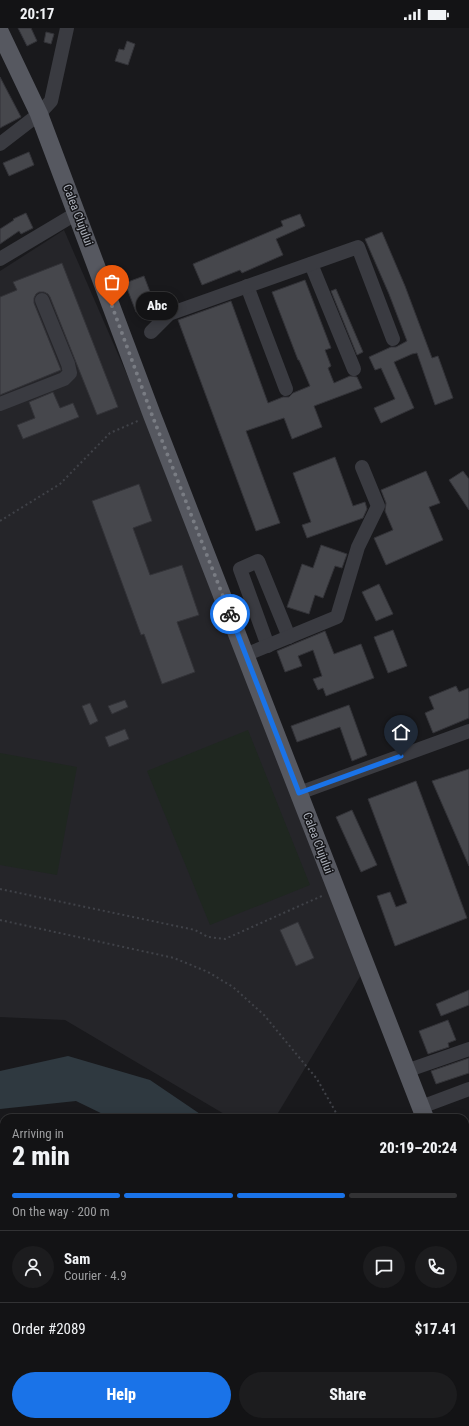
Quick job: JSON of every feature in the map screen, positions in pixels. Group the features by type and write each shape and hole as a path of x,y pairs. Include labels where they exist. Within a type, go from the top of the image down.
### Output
{"main road":[{"name":"Calea Clujului","path":"0,32 39,114 152,415 229,610 245,656 423,1113"}],"street":[{"path":"0,144 39,114 51,101 67,28"},
{"path":"0,259 77,213"},
{"path":"151,332 169,314 358,247 393,339"},
{"path":"311,264 354,369"},
{"path":"247,286 286,389"},
{"path":"0,404 64,379 70,373 68,364 42,300"},
{"path":"245,656 337,617 358,546 378,506 362,467"},
{"path":"268,646 240,569 258,561 289,637"},
{"path":"299,793 469,731"},
{"path":"406,1071 469,1049"},
{"path":"423,1113 469,1089"}],"path":[{"path":"0,521 60,484 110,433 152,415"},
{"path":"0,890 195,930 208,937 225,938 336,890"},
{"path":"0,920 174,958 208,972 233,987 264,1015 317,1079 337,1114"}],"shaded area":[{"path":"64,230 238,630 361,975 277,1114 224,1114 65,1020 0,1017 0,271"},
{"path":"248,730 310,885 210,925 147,771"},
{"path":"0,753 77,767 57,875 0,865"},
{"path":"68,1056 150,1080 200,1114 103,1114 76,1101 0,1109 0,1071"}],"building":[{"path":"18,28 31,28 37,41 27,46"},
{"path":"46,32 54,34 51,44 44,42"},
{"path":"127,41 135,44 128,65 115,61 119,49 124,50"},
{"path":"0,77 21,117 0,128"},
{"path":"29,152 34,165 9,176 3,163"},
{"path":"26,213 33,228 21,234 19,231 0,244 0,229 14,220 13,219"},
{"path":"300,214 305,226 276,239 283,255 242,273 240,270 202,285 193,264 283,226 281,221"},
{"path":"382,232 405,286 432,358 438,356 453,398 435,405 417,353 412,354 394,362 414,408 381,423 374,408 395,399 381,368 375,370 369,357 391,347 396,347 407,341 389,294 365,239"},
{"path":"62,263 118,407 97,415 50,297 44,292 39,292 36,294 34,303 61,370 0,395 0,297 17,290 13,282"},
{"path":"144,276 155,305 136,312 125,283"},
{"path":"305,280 331,348 325,350 331,366 328,368 334,383 350,376 357,377 362,388 314,406 322,427 292,439 284,418 246,431 280,523 256,531 178,320 231,301 268,403 283,397 289,397 293,393 310,386 298,360 272,292"},
{"path":"336,289 363,352 357,355 331,291"},
{"path":"53,392 60,408 73,403 79,417 23,439 17,425 35,418 29,402"},
{"path":"335,457 353,506 365,502 367,509 363,518 307,538 302,525 311,522 293,473"},
{"path":"426,471 440,503 429,507 443,540 386,565 374,538 393,530 385,511 386,503 381,490"},
{"path":"463,471 469,479 469,510 449,480"},
{"path":"139,484 152,521 133,528 150,575 182,565 199,615 177,622 195,672 162,684 144,634 141,635 92,501"},
{"path":"321,545 347,554 342,568 335,566 323,598 315,595 309,614 287,607 302,564 313,568"},
{"path":"379,584 393,614 376,621 362,592"},
{"path":"393,630 407,666 388,673 374,637"},
{"path":"325,631 334,654 361,644 374,678 326,696 323,688 318,690 313,679 322,676 313,650 298,656 302,666 285,672 277,651"},
{"path":"456,686 459,692 469,688 469,718 433,733 425,713 434,709 429,697"},
{"path":"125,700 128,707 112,714 108,706"},
{"path":"90,703 98,721 90,725 82,706"},
{"path":"349,705 367,755 352,761 340,727 297,742 291,726"},
{"path":"125,729 129,739 109,747 105,737"},
{"path":"469,769 469,866 432,781"},
{"path":"416,781 467,918 395,946 377,896 390,892 396,907 407,903 368,799"},
{"path":"352,810 377,865 361,872 336,817"},
{"path":"298,922 314,958 296,966 280,930"},
{"path":"469,990 469,1005 441,1016 436,1004"},
{"path":"448,1020 456,1040 448,1043 449,1047 428,1054 419,1031"},
{"path":"469,1058 469,1073 436,1084 431,1071"}],"way so far":[{"path":"112,306 152,415 230,614"}],"place":[{"name":"Abc","path":"112,306"}],"route":[{"path":"230,614 299,793 401,756"}]}
